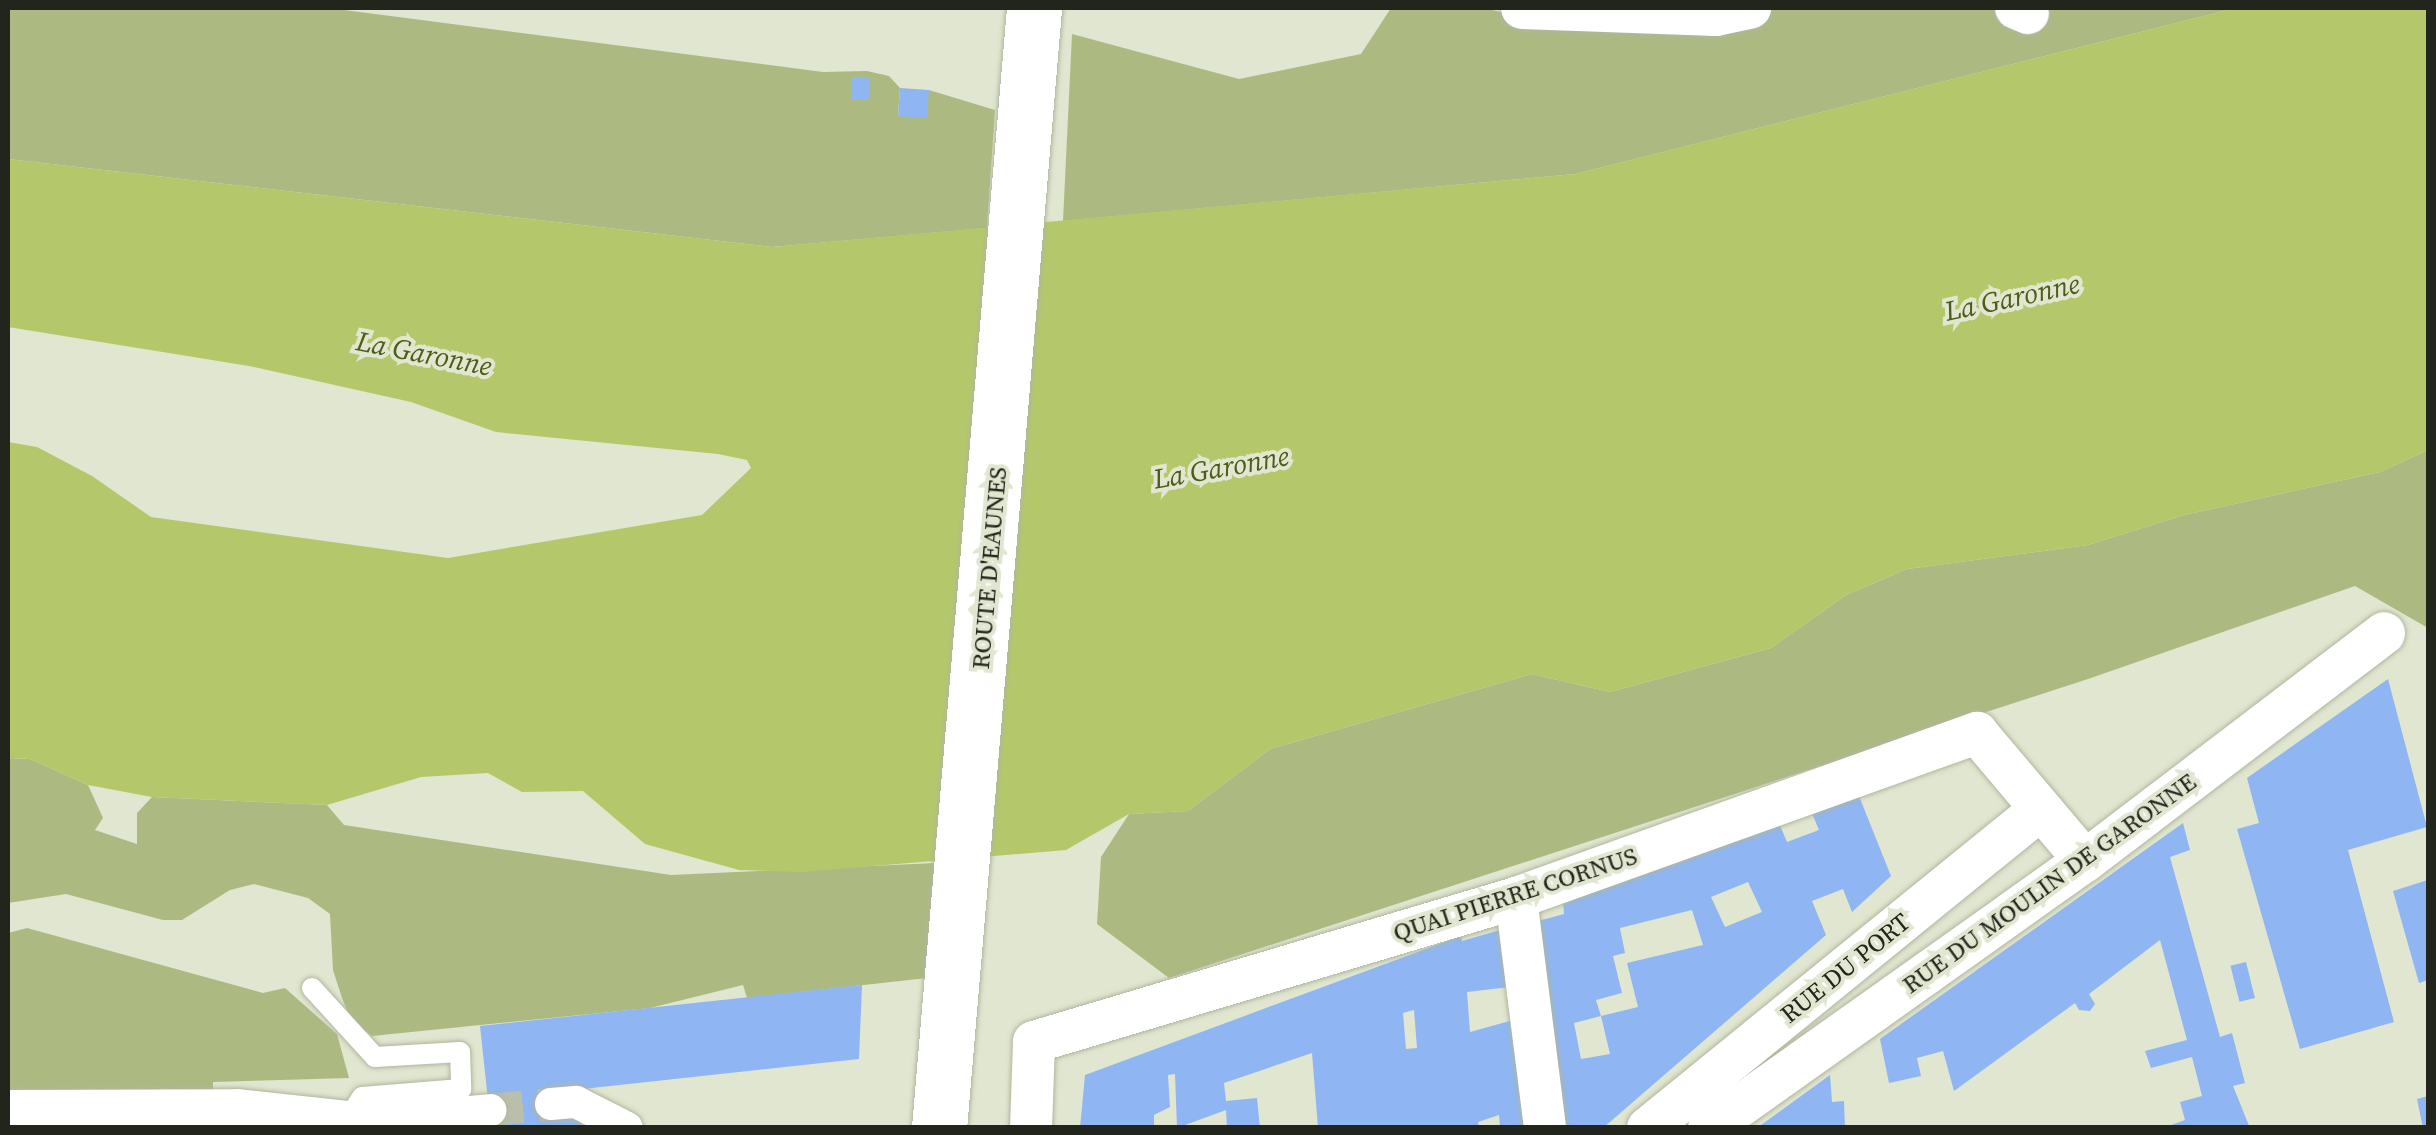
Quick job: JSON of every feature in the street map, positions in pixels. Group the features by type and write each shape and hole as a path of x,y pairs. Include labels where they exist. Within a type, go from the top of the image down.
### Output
{"main road":[{"name":"ROUTE D'EAUNES","path":"940,1128 952,1024 1034,8"}],"street":[{"path":"1522,8 1716,15 1750,8"},
{"name":"RUE DU MOULIN DE GARONNE","path":"1709,1128 2085,861 2384,632"},
{"name":"QUAI PIERRE CORNUS","path":"1030,1128 1034,1042 1516,898 1977,733 2041,809"},
{"path":"2041,809 2085,861"},
{"name":"RUE DU PORT","path":"1648,1128 2041,809"},
{"path":"1516,898 1545,1128"},
{"path":"550,1104 576,1102 627,1128"},
{"path":"8,1111 238,1110 347,1125 491,1110"}],"lane":[{"path":"312,988 374,1057 460,1052 461,1089 362,1097 347,1125"}],"shaded area":[{"path":"8,8 329,8 823,72 867,71 889,76 900,88 898,115 929,90 995,110 987,228 772,247 8,159"},
{"path":"1391,8 1484,8 1566,28 1717,8 2236,8 1575,174 1063,221 1072,34 1239,79 1361,54"},
{"path":"2428,450 2428,628 2355,586 2091,678 1169,978 1097,924 1101,857 1129,814 1188,811 1270,749 1532,674 1610,692 1771,648 1846,595 1907,569 2088,545 2184,515 2380,472"},
{"path":"8,758 30,759 88,785 103,818 95,830 137,844 137,813 152,797 327,805 344,825 671,875 936,863 927,978 747,998 743,985 650,1008 372,1036 350,1018 342,998 333,970 330,914 308,898 254,884 230,890 182,920 163,920 66,894 8,903"},
{"path":"27,928 263,993 285,988 337,1034 349,1078 213,1082 213,1099 8,1094 8,933"}],"water":[{"name":"La Garonne","path":"2236,8 2428,8 2428,450 2380,472 2184,515 2088,545 1907,569 1846,595 1771,648 1610,692 1532,674 1270,749 1188,811 1129,814 1066,850 801,872 739,870 645,844 583,791 522,792 488,773 421,777 327,805 152,797 88,785 30,759 8,758 8,442 37,447 92,476 151,517 448,558 702,515 751,468 747,460 718,454 496,432 411,402 249,366 8,327 8,159 772,247 1575,174"}],"building":[{"path":"852,77 870,78 869,100 851,99"},
{"path":"900,88 929,90 927,118 898,116"},
{"path":"2388,679 2427,827 2348,850 2394,1022 2300,1049 2237,829 2259,823 2247,778"},
{"path":"1859,796 1891,876 1852,912 1843,889 1812,901 1826,935 1603,1128 1553,1128 1531,923 1564,914 1563,901 1779,823 1787,842 1819,830 1811,811","holes":["1748,882 1762,912 1725,927 1711,897","1692,910 1703,945 1627,963 1638,1007 1601,1016 1596,1000 1622,993 1613,956 1625,953 1620,928","1601,1016 1610,1054 1581,1059 1574,1023"]},
{"path":"2183,823 2190,850 2170,857 2220,1037 2232,1033 2245,1083 2233,1086 2250,1128 2163,1128 2185,1120 2180,1102 2202,1096 2192,1057 2151,1068 2145,1051 2187,1040 2160,940 2089,994 2095,1004 2090,1011 2079,1010 2075,1003 1954,1091 1943,1051 1917,1058 1921,1076 1889,1083 1880,1039"},
{"path":"2428,880 2428,980 2419,983 2393,891"},
{"path":"1507,928 1510,987 1467,992 1470,1032 1517,1019 1526,1128 1500,1128 1499,1115 1478,1122 1479,1128 1318,1128 1312,1053 1224,1083 1226,1101 1257,1098 1260,1128 1227,1128 1226,1110 1177,1128 1175,1074 1168,1075 1170,1107 1154,1115 1154,1128 1080,1128 1085,1075 1461,936 1462,941","holes":["1414,1010 1417,1048 1406,1049 1403,1013"]},
{"path":"2246,962 2255,998 2239,1002 2230,966"},
{"path":"862,985 859,1059 546,1093 579,1112 582,1128 473,1128 488,1100 480,1026"},
{"path":"1830,1075 1832,1102 1844,1101 1845,1128 1757,1128"},
{"path":"2428,1096 2428,1128 2423,1128 2417,1099"}],"tunnel":[{"path":"491,1110 551,1104"}]}
